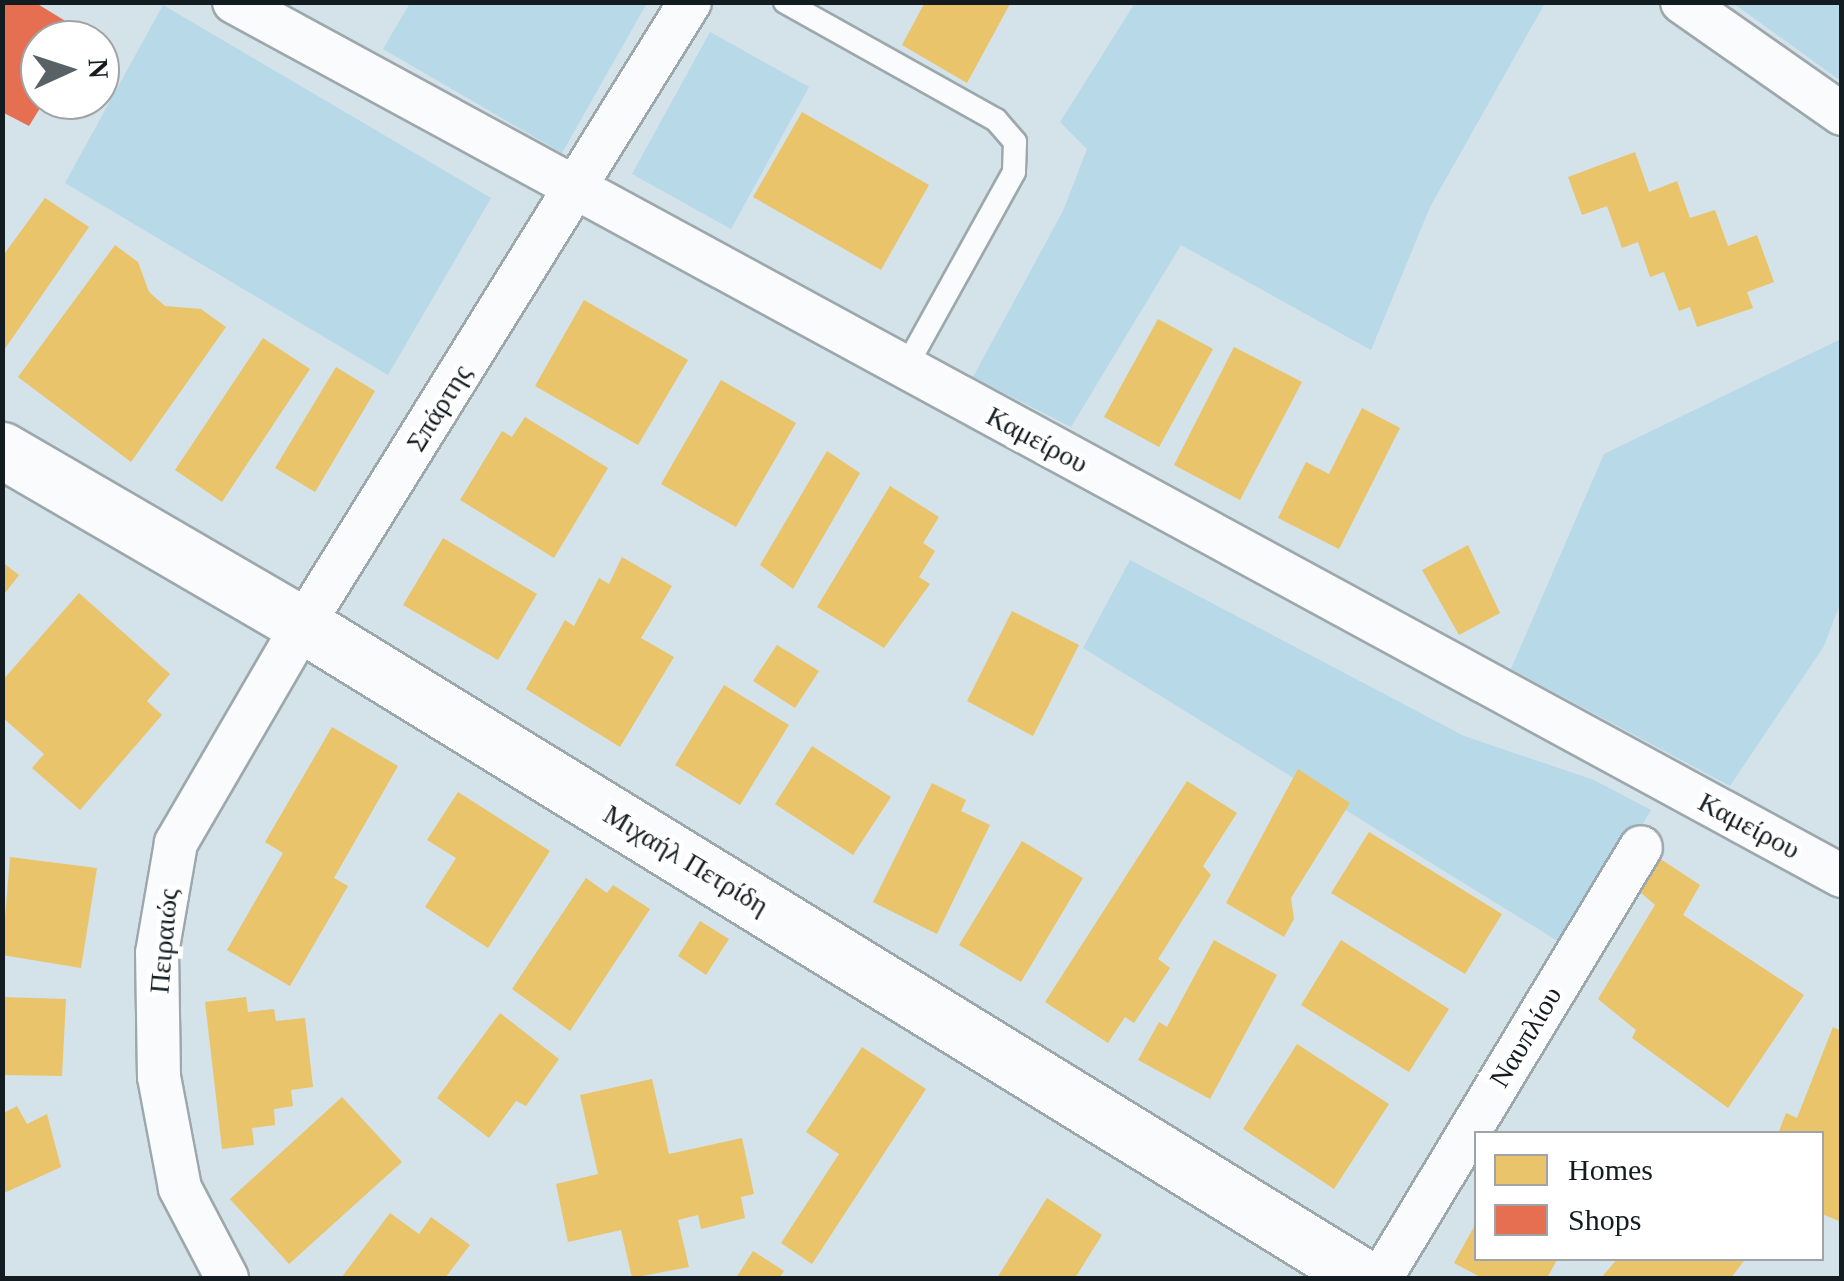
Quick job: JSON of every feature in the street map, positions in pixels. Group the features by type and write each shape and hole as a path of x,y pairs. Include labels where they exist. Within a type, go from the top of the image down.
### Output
{"main road":[{"name":"Μιχαήλ Πετρίδη","path":"2,450 303,625 1365,1278"}],"street":[{"name":"Καμείρου","path":"234,2 1842,876"},
{"path":"1682,2 1842,114"},
{"name":"Σπάρτης","path":"303,625 688,4"},
{"name":"Πειραιώς","path":"227,1278 180,1188 159,1076 158,953 176,843 303,625"},
{"name":"Ναυπλίου","path":"1381,1278 1640,847"}],"lane":[{"path":"784,2 996,120 1015,142 1014,172 905,369"}],"shaded area":[{"path":"410,2 647,3 562,153 383,49"},
{"path":"1135,3 1545,3 1430,207 1371,350 1181,245 1071,427 973,377 1063,211 1087,149 1060,122"},
{"path":"1733,3 1841,3 1841,81"},
{"path":"163,5 491,198 388,375 65,183 100,120 120,120 120,83"},
{"path":"710,32 809,87 731,229 632,174"},
{"path":"1841,339 1841,601 1824,646 1730,786 1511,669 1604,454"},
{"path":"1130,560 1464,736 1594,780 1651,810 1569,948 1083,648"}],"building: Homes":[{"path":"925,2 1011,2 967,83 902,45"},
{"path":"802,112 929,185 881,270 753,197"},
{"path":"1635,152 1649,192 1677,181 1690,218 1715,210 1728,246 1757,235 1774,282 1747,292 1753,308 1697,327 1690,307 1679,311 1664,272 1650,277 1638,242 1622,248 1607,206 1582,215 1568,177"},
{"path":"45,198 89,227 2,353 2,257"},
{"path":"115,245 138,262 149,292 165,306 201,309 226,327 131,462 18,377"},
{"path":"584,300 688,360 638,445 535,386"},
{"path":"1158,319 1213,349 1159,447 1104,417"},
{"path":"263,338 310,369 222,502 175,470"},
{"path":"1234,347 1302,382 1240,500 1174,465"},
{"path":"336,367 375,391 315,492 275,468"},
{"path":"721,380 796,423 736,527 661,484"},
{"path":"1362,408 1400,428 1339,549 1278,518 1306,462 1329,474"},
{"path":"525,417 608,468 554,558 460,500 502,431 512,437"},
{"path":"827,451 860,473 793,589 760,565"},
{"path":"890,486 939,517 923,543 935,551 919,577 930,584 884,648 817,607"},
{"path":"443,538 537,594 498,660 403,605"},
{"path":"1468,545 1500,613 1459,635 1422,570"},
{"path":"622,557 672,586 641,638 674,657 620,747 526,689 565,620 574,626 599,578 609,584"},
{"path":"2,562 19,575 2,597"},
{"path":"79,593 170,674 147,701 162,715 80,810 32,768 44,754 2,717 2,681"},
{"path":"1012,611 1079,645 1033,736 967,701"},
{"path":"777,645 819,671 795,708 753,681"},
{"path":"724,685 789,725 740,805 675,765"},
{"path":"332,727 398,766 334,878 348,886 290,986 227,950 283,853 265,842"},
{"path":"812,746 891,797 853,855 775,804"},
{"path":"1298,769 1350,803 1291,898 1294,919 1284,937 1226,903"},
{"path":"1187,781 1237,813 1203,866 1211,875 1158,959 1170,968 1134,1023 1125,1017 1108,1043 1045,1002"},
{"path":"932,783 966,800 961,811 990,825 937,934 873,902"},
{"path":"458,792 550,851 488,948 425,907 456,858 427,840"},
{"path":"1369,832 1502,914 1465,974 1331,893"},
{"path":"1022,841 1083,878 1021,982 959,945"},
{"path":"1656,856 1700,885 1683,915 1804,995 1728,1108 1632,1038 1636,1030 1598,999 1655,905 1639,891"},
{"path":"10,857 97,868 81,968 2,955"},
{"path":"586,878 607,893 613,885 650,909 570,1031 512,989"},
{"path":"700,921 729,939 706,975 678,956"},
{"path":"1214,940 1277,975 1210,1099 1138,1060 1159,1022 1167,1027"},
{"path":"1341,940 1449,1009 1409,1072 1301,1005"},
{"path":"2,997 66,999 62,1076 2,1075"},
{"path":"246,997 248,1012 274,1009 276,1021 305,1018 313,1087 291,1090 293,1106 274,1109 275,1125 252,1128 254,1145 222,1149 205,1002"},
{"path":"500,1013 559,1059 526,1106 516,1101 489,1138 437,1098"},
{"path":"1833,1027 1842,1031 1839,1221 1824,1215 1824,1131 1779,1131 1786,1113 1797,1118"},
{"path":"1297,1044 1389,1104 1334,1189 1243,1129"},
{"path":"862,1047 926,1089 812,1264 781,1243 839,1154 806,1132"},
{"path":"652,1079 669,1154 742,1138 754,1194 741,1197 745,1218 701,1229 698,1215 678,1220 689,1267 632,1278 621,1230 568,1242 556,1184 598,1174 580,1095"},
{"path":"342,1097 402,1162 289,1264 230,1199"},
{"path":"17,1106 27,1124 47,1114 61,1167 2,1194 2,1114"},
{"path":"1047,1198 1102,1235 1075,1278 997,1278"},
{"path":"390,1213 419,1234 431,1217 470,1245 445,1278 341,1278"},
{"path":"1474,1227 1474,1261 1556,1261 1547,1278 1482,1278 1454,1263"},
{"path":"753,1251 784,1271 779,1278 736,1278"},
{"path":"1615,1261 1744,1261 1731,1278 1601,1278"}],"building: Shops":[{"path":"2,3 36,3 64,20 20,20 20,120 33,120 29,126 2,112"}]}
